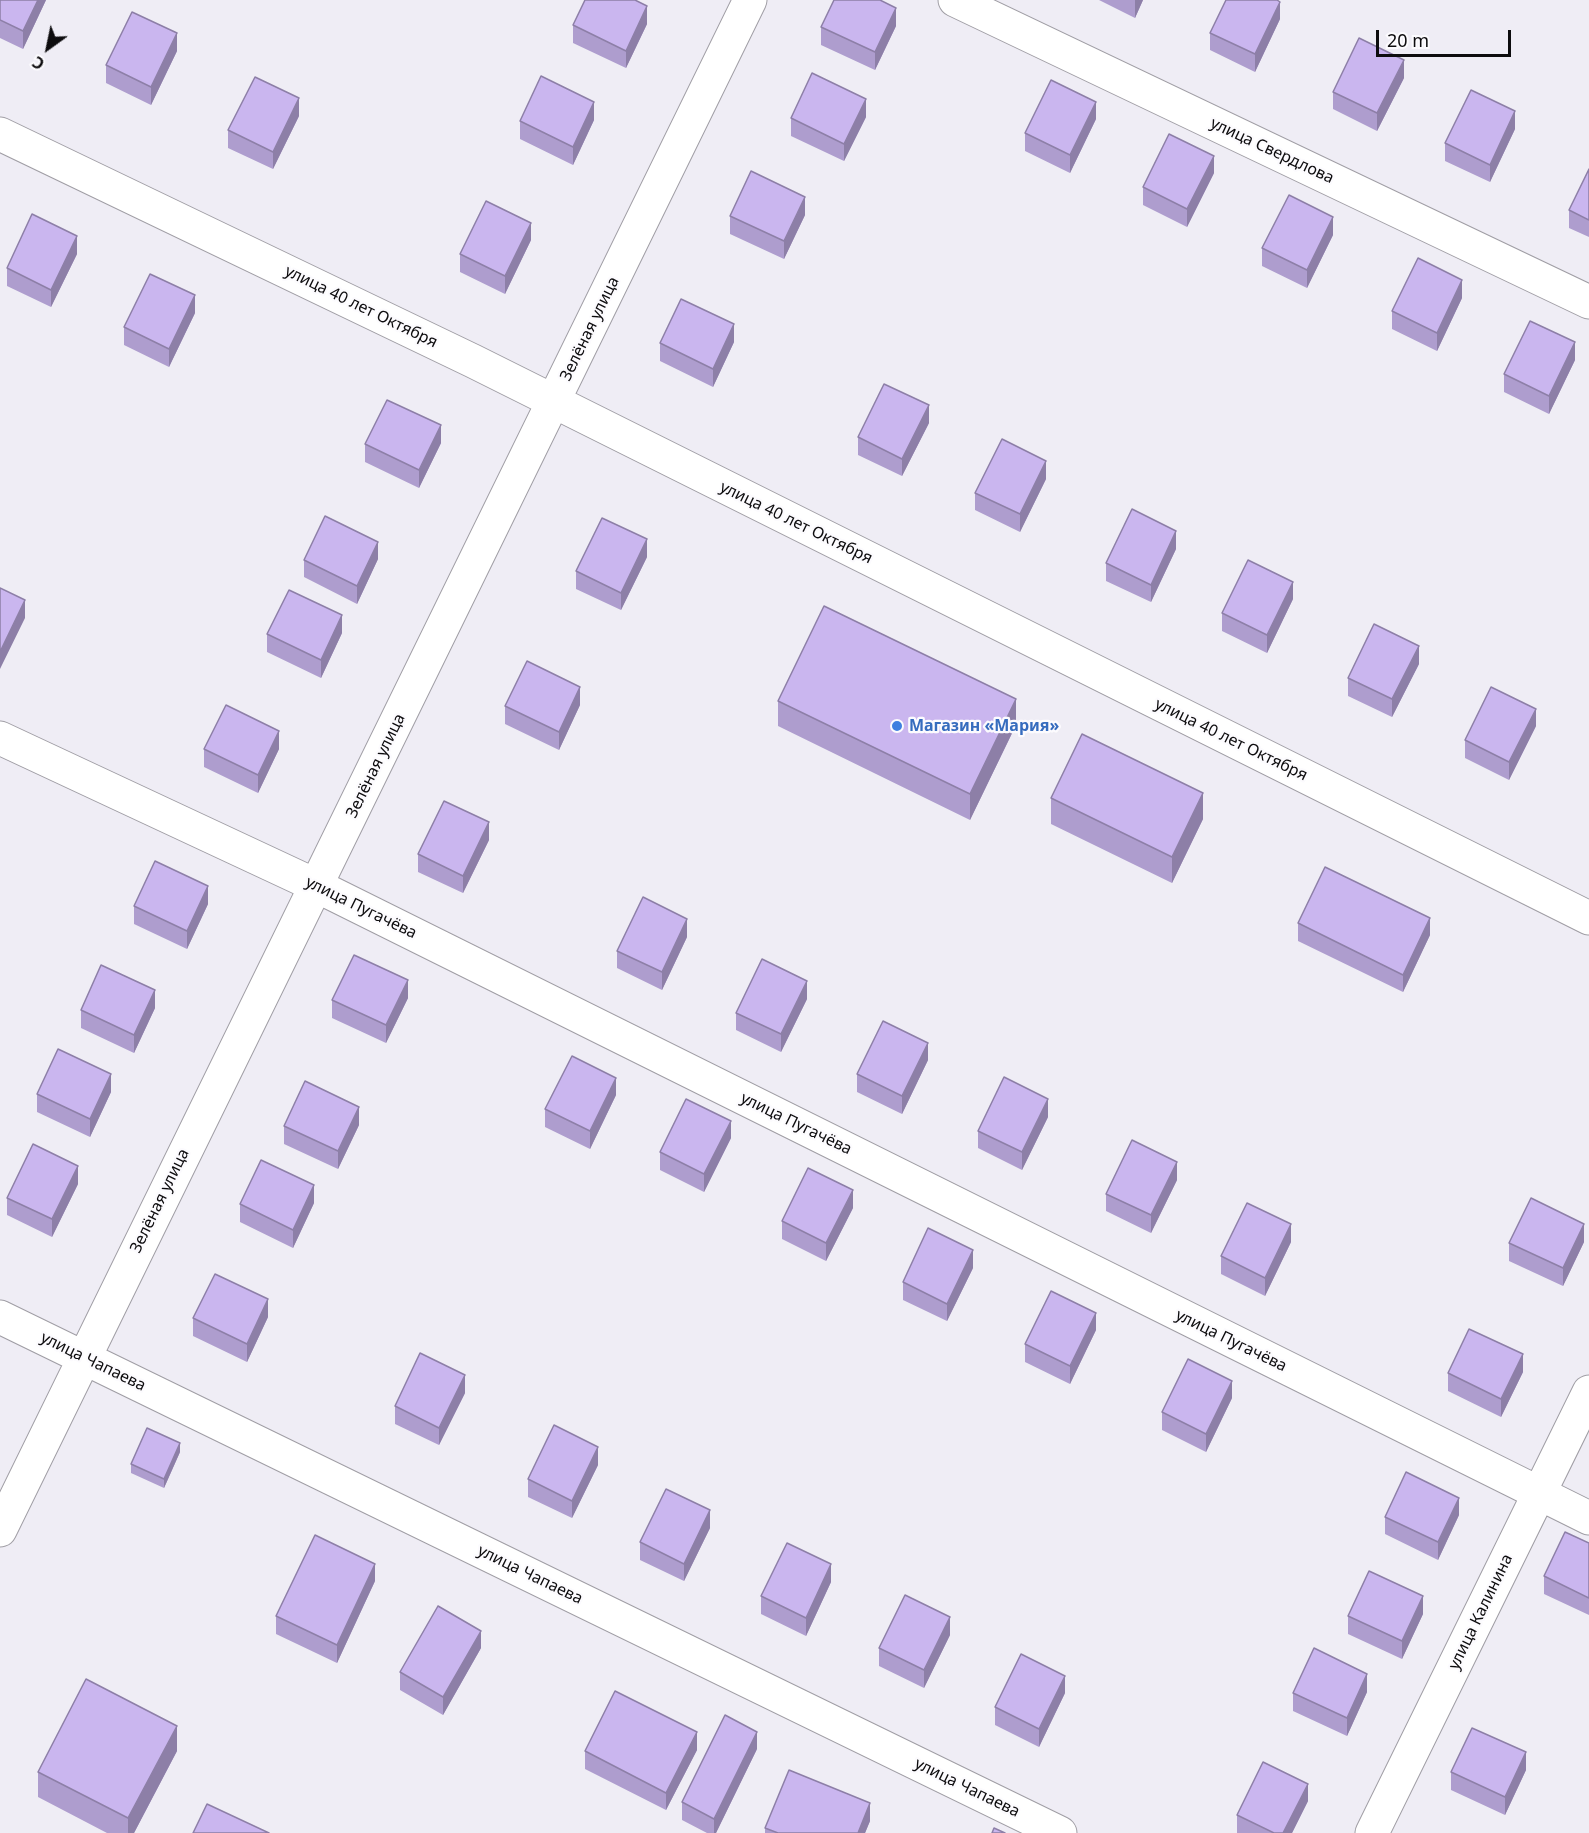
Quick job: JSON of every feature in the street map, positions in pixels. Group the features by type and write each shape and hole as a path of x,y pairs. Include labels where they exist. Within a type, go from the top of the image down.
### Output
{"street":[{"name":"Зелёная улица","path":"0,1530 750,0"},
{"name":"улица Свердлова","path":"955,0 1589,302"},
{"name":"улица 40 лет Октября","path":"0,134 462,356 1589,918"},
{"name":"улица Пугачёва","path":"0,738 317,886 1589,1518"},
{"name":"улица Чапаева","path":"0,1317 1060,1833"},
{"name":"улица Калинина","path":"1372,1833 1589,1392"}],"building":[{"path":"0,0 38,0 23,31 0,20"},
{"path":"585,0 635,0 647,6 626,51 573,25"},
{"path":"834,0 880,0 896,8 875,52 821,27"},
{"path":"1226,0 1277,0 1280,2 1255,54 1210,33"},
{"path":"132,12 177,33 151,87 106,65"},
{"path":"1359,38 1404,60 1377,113 1333,92"},
{"path":"812,73 866,99 844,144 791,118"},
{"path":"541,76 594,102 573,147 520,121"},
{"path":"255,77 299,98 273,152 228,130"},
{"path":"1051,80 1096,102 1070,155 1025,133"},
{"path":"1471,90 1515,111 1490,165 1445,143"},
{"path":"1169,134 1214,156 1187,209 1143,187"},
{"path":"1589,169 1589,220 1569,210"},
{"path":"751,171 805,197 784,241 730,216"},
{"path":"1289,195 1333,217 1307,270 1262,248"},
{"path":"486,201 531,223 505,276 460,254"},
{"path":"32,214 77,236 51,290 7,268"},
{"path":"1418,258 1462,280 1437,333 1392,311"},
{"path":"150,274 195,295 169,349 124,327"},
{"path":"681,299 734,324 713,369 660,343"},
{"path":"1530,321 1575,342 1549,396 1504,374"},
{"path":"884,384 929,405 902,459 858,437"},
{"path":"387,400 441,425 419,470 365,444"},
{"path":"1002,439 1046,461 1020,514 975,493"},
{"path":"1132,509 1176,531 1151,585 1106,563"},
{"path":"325,516 378,542 357,586 304,560"},
{"path":"602,518 647,539 621,593 576,571"},
{"path":"1248,560 1293,582 1267,635 1222,613"},
{"path":"0,588 25,600 0,652"},
{"path":"289,590 342,615 321,660 267,634"},
{"name":"Магазин «Мария»","path":"824,606 1016,699 970,794 778,701"},
{"path":"1374,624 1419,646 1392,699 1348,678"},
{"path":"527,661 580,687 559,732 505,706"},
{"path":"1491,687 1536,709 1509,762 1465,740"},
{"path":"226,705 279,731 258,775 204,749"},
{"path":"1082,734 1203,793 1172,857 1051,798"},
{"path":"444,801 489,822 463,876 418,854"},
{"path":"155,861 208,886 187,931 134,906"},
{"path":"1325,867 1430,918 1403,975 1298,923"},
{"path":"643,897 687,919 662,972 617,951"},
{"path":"354,955 408,980 386,1025 332,1000"},
{"path":"762,959 807,981 781,1034 736,1013"},
{"path":"101,965 155,990 134,1035 81,1010"},
{"path":"883,1021 928,1043 902,1096 857,1074"},
{"path":"58,1049 111,1074 90,1119 37,1094"},
{"path":"572,1056 616,1078 590,1131 545,1109"},
{"path":"1004,1077 1048,1099 1022,1152 978,1131"},
{"path":"305,1081 359,1107 338,1151 284,1126"},
{"path":"686,1099 731,1121 704,1174 660,1152"},
{"path":"1132,1140 1177,1162 1151,1215 1106,1194"},
{"path":"33,1144 78,1166 52,1219 7,1198"},
{"path":"261,1160 314,1185 293,1230 240,1204"},
{"path":"808,1168 853,1190 826,1243 782,1221"},
{"path":"1531,1198 1584,1224 1563,1268 1509,1243"},
{"path":"1247,1203 1291,1224 1265,1278 1221,1256"},
{"path":"928,1228 973,1250 947,1304 903,1282"},
{"path":"215,1274 268,1299 247,1344 193,1318"},
{"path":"1051,1291 1096,1313 1070,1366 1025,1344"},
{"path":"1469,1329 1523,1354 1501,1399 1448,1373"},
{"path":"420,1353 465,1375 439,1428 395,1406"},
{"path":"1188,1359 1232,1381 1206,1434 1162,1412"},
{"path":"554,1425 598,1447 572,1501 528,1479"},
{"path":"147,1428 180,1443 164,1479 131,1464"},
{"path":"1406,1472 1459,1498 1438,1542 1385,1517"},
{"path":"666,1489 710,1510 684,1564 640,1542"},
{"path":"1565,1532 1589,1543 1589,1598 1544,1576"},
{"path":"315,1535 375,1564 337,1645 276,1616"},
{"path":"787,1543 831,1564 806,1618 761,1596"},
{"path":"1369,1571 1423,1596 1402,1641 1348,1616"},
{"path":"905,1595 950,1617 924,1670 879,1648"},
{"path":"438,1606 481,1631 443,1697 400,1672"},
{"path":"1314,1648 1367,1674 1347,1718 1293,1693"},
{"path":"1021,1654 1065,1676 1039,1729 995,1707"},
{"path":"86,1679 177,1726 128,1818 38,1772"},
{"path":"615,1691 697,1732 666,1793 585,1751"},
{"path":"725,1715 757,1732 714,1819 682,1802"},
{"path":"1472,1728 1526,1752 1505,1797 1451,1772"},
{"path":"1263,1762 1308,1784 1283,1833 1274,1833 1237,1815"},
{"path":"789,1770 870,1803 858,1833 778,1833 765,1828"},
{"path":"207,1804 269,1833 193,1833"},
{"path":"994,1828 1005,1833 992,1833"}],"place":[{"name":"Магазин «Мария»","path":"897,726"}]}
